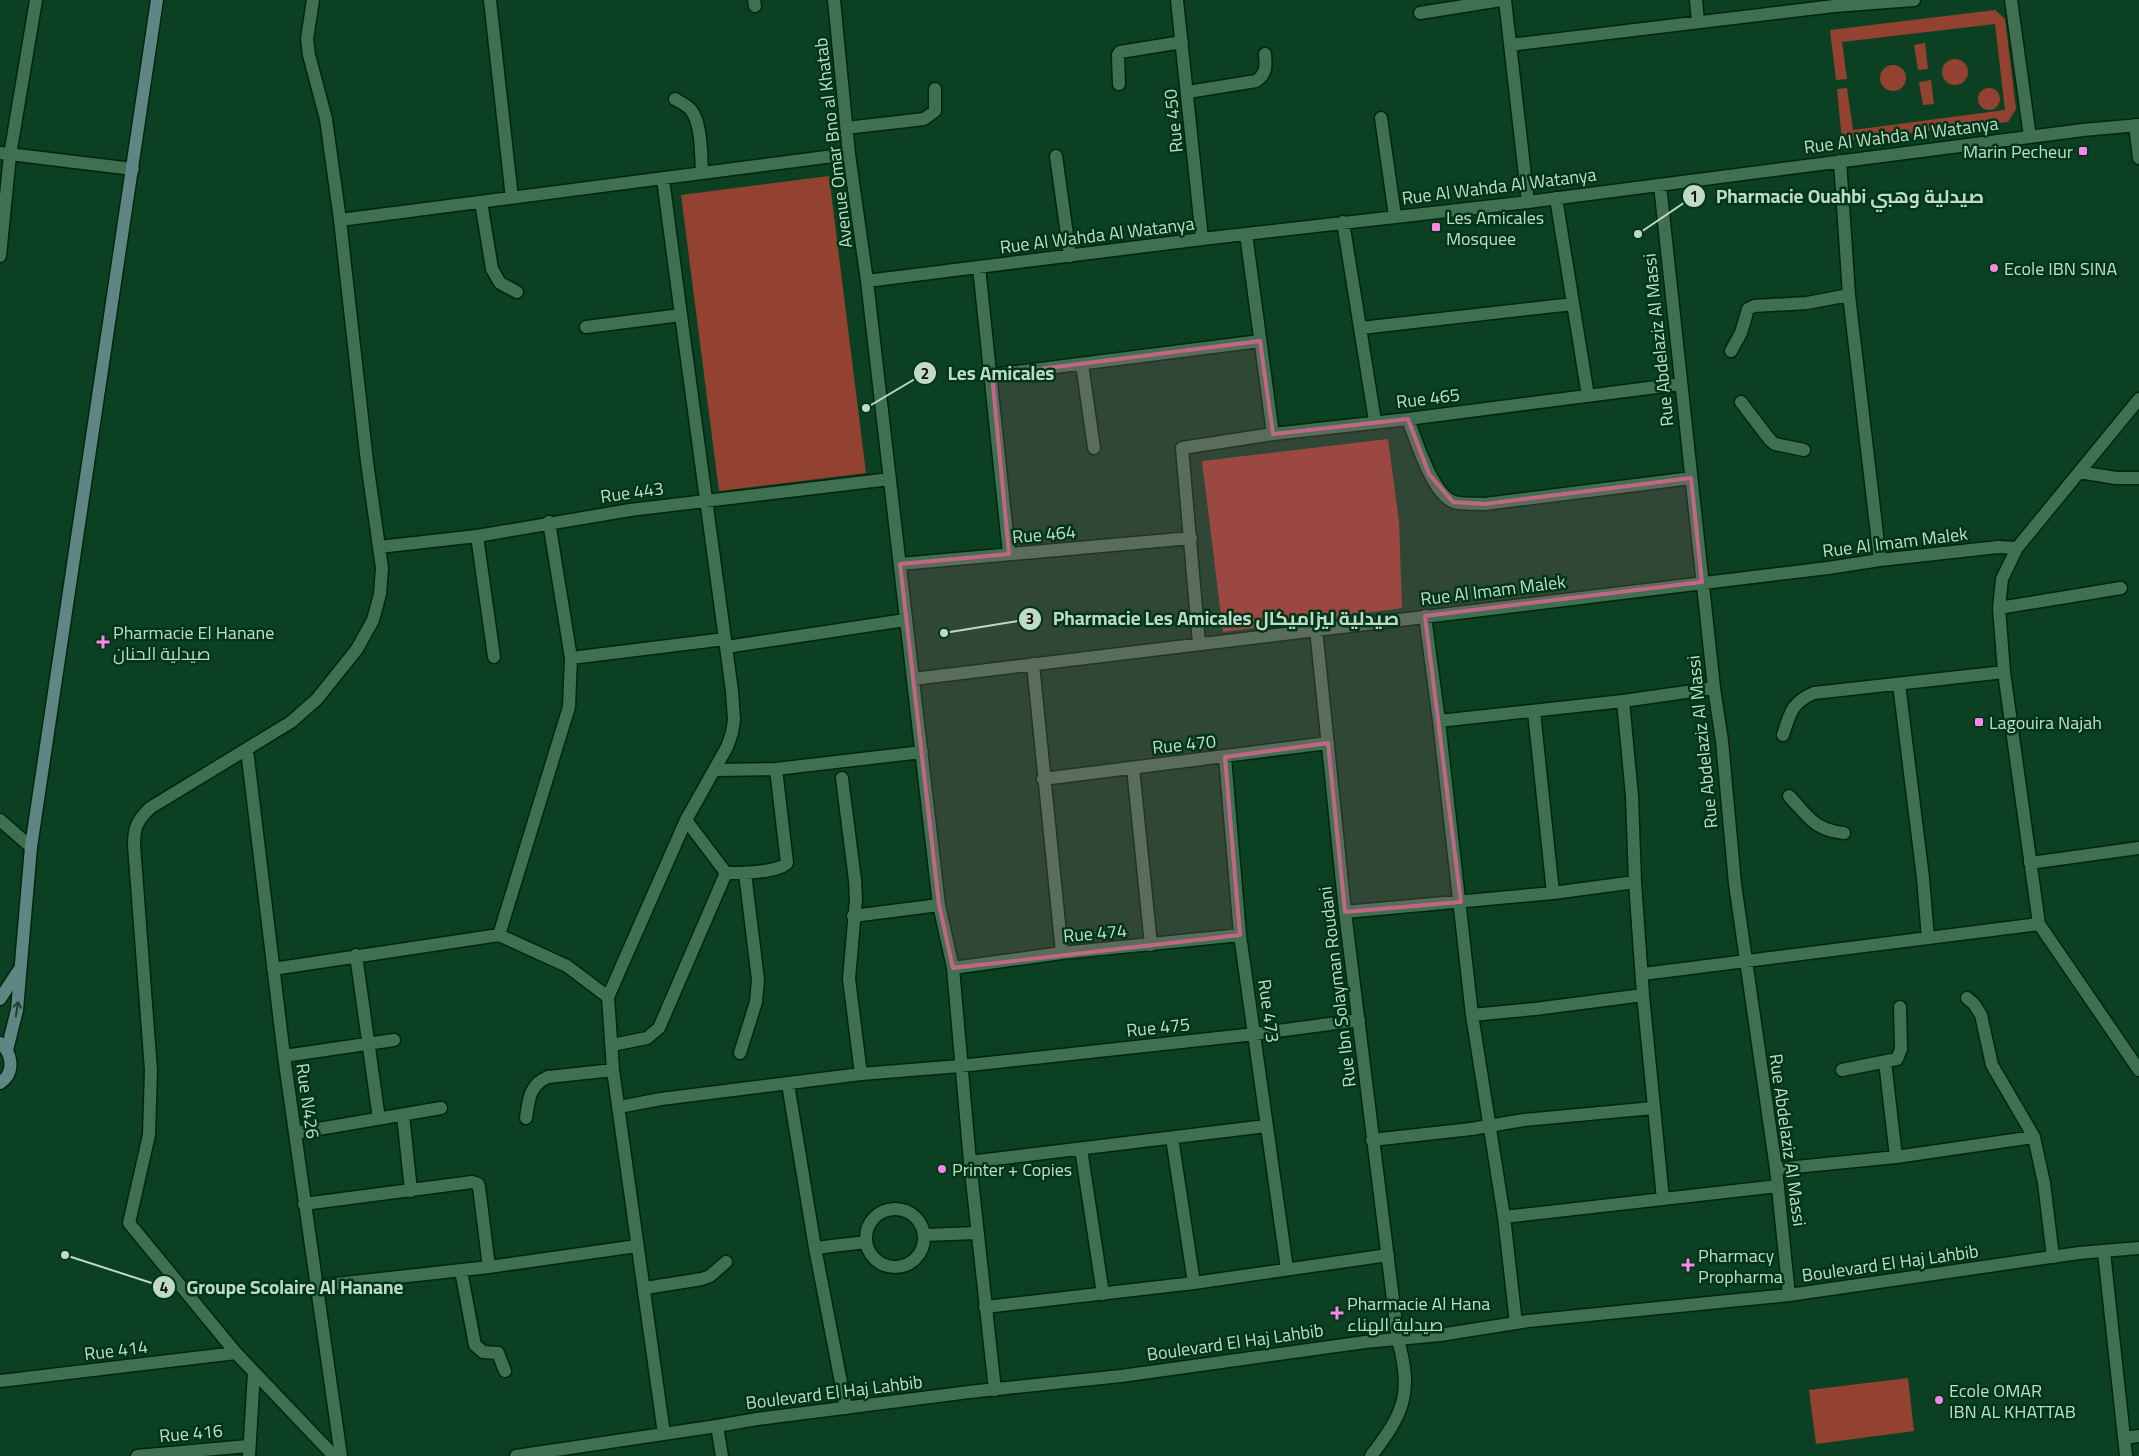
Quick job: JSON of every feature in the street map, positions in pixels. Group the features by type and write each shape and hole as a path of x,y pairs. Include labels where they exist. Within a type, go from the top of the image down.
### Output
{"main road":[{"path":"0,1083 8,1074 11,1066 4,1046 17,1010 31,847 157,0"},
{"path":"0,998 21,968"}],"street":[{"path":"0,256 5,154 36,0"},
{"path":"313,0 307,38 309,55 326,119 340,220 368,462 380,547 382,568 380,594 373,620 357,649 317,699 291,722 150,808 140,818 134,829 151,1070 149,1135 129,1223 236,1353 334,1456"},
{"path":"490,0 512,198"},
{"name":"Avenue Omar Bno al Khatab","path":"834,0 849,154 867,281 939,905 953,968 960,1066 995,1390"},
{"name":"Rue 450","path":"1177,0 1202,239"},
{"path":"1420,13 1503,0 1528,202"},
{"path":"1696,0 1698,22"},
{"path":"1510,45 1833,3 1914,0"},
{"path":"2011,0 2030,137"},
{"path":"1119,84 1120,52 1182,42"},
{"path":"1188,92 1256,82 1264,75 1266,67 1265,54"},
{"path":"846,128 924,119 935,111 935,89"},
{"path":"675,99 691,110 696,119 700,139 702,173"},
{"path":"1382,118 1394,216"},
{"path":"2137,125 2139,158"},
{"name":"Rue Al Wahda Al Watanya","path":"867,281 1343,222 1528,202 1840,161 2137,125"},
{"path":"5,154 133,169"},
{"path":"340,220 849,154"},
{"path":"1056,156 1070,256"},
{"path":"1840,161 1849,295 1880,560"},
{"path":"663,178 734,720 730,740 686,820 608,997 613,1070 664,1434"},
{"name":"Rue Abdelaziz Al Massi","path":"1660,184 1702,582 1722,741 1726,804 1776,1170 1789,1295"},
{"path":"1556,198 1588,396"},
{"path":"481,202 492,269 500,283 517,292"},
{"path":"1343,222 1375,421"},
{"path":"1246,234 1273,434"},
{"path":"980,267 1009,554"},
{"path":"1731,351 1741,334 1748,309 1754,306 1807,303 1849,295"},
{"path":"1361,328 1573,304"},
{"path":"586,327 681,316"},
{"path":"992,375 1260,341"},
{"path":"1082,364 1094,448"},
{"name":"Rue 465","path":"1191,538 1182,448 1273,434 1375,421 1408,419 1680,384"},
{"path":"2139,399 2017,548 2002,579 1999,608 2004,672 2039,924 2139,1070"},
{"path":"1741,402 1775,444 1804,450"},
{"path":"1408,419 1429,474 1439,489 1453,502 1485,504 1691,478"},
{"path":"2079,472 2116,478 2139,478"},
{"name":"Rue 443","path":"380,547 477,536 549,522 705,500 890,479"},
{"path":"499,935 569,707 571,658 549,522"},
{"path":"477,536 494,657"},
{"path":"1191,538 1199,643"},
{"name":"Rue 464","path":"900,564 1191,538"},
{"name":"Rue Al Imam Malek","path":"913,679 1828,568 1880,560 1998,547 2017,548"},
{"path":"1999,608 2122,588"},
{"path":"1424,616 1461,902 1472,1015 1504,1217 1516,1323"},
{"path":"571,658 725,643 905,620"},
{"name":"Rue Ibn Solayman Roudani","path":"1316,629 1345,912 1372,1140 1398,1340 1405,1364 1405,1397 1401,1410 1392,1427 1371,1456"},
{"path":"1033,664 1062,953"},
{"path":"1783,735 1795,704 1802,698 1821,692 2004,672"},
{"path":"1899,684 1923,878 1928,938"},
{"path":"1439,722 1623,701 1714,688"},
{"path":"1623,701 1632,796 1635,882 1643,995 1663,1199"},
{"path":"1534,712 1553,893"},
{"name":"Rue 470","path":"1044,779 1328,743"},
{"name":"Rue N426","path":"247,750 284,1056 341,1456"},
{"path":"714,770 776,769 922,752"},
{"name":"Rue 473","path":"1225,757 1240,935 1287,1269"},
{"path":"1133,768 1151,945"},
{"path":"726,873 745,873 784,867 788,863 776,769"},
{"path":"842,778 855,880 856,899 853,916 850,980 861,1074"},
{"path":"1789,796 1820,828 1844,833"},
{"path":"0,820 31,847"},
{"path":"686,820 726,873"},
{"path":"2030,863 2139,848"},
{"path":"612,1045 647,1038 659,1028 726,873"},
{"path":"740,1054 756,1002 758,980 745,873"},
{"path":"1345,912 1553,893 1635,882"},
{"path":"853,916 939,905"},
{"path":"1643,974 2039,924"},
{"path":"273,969 499,935 567,966 608,997"},
{"name":"Rue 474","path":"953,968 1062,953 1240,935"},
{"path":"356,955 370,1044 379,1119"},
{"path":"1472,1015 1643,995"},
{"path":"1967,998 1974,1004 1981,1015 1992,1064 2034,1137 2044,1183 2054,1257"},
{"path":"1842,1070 1897,1059 1900,1054 1900,1006"},
{"name":"Rue 475","path":"619,1106 861,1074 960,1066 1254,1034 1359,1020"},
{"path":"284,1056 394,1040"},
{"path":"1884,1062 1896,1157"},
{"path":"526,1118 529,1096 538,1081 548,1077 613,1070"},
{"path":"788,1084 815,1248 846,1408"},
{"path":"295,1133 441,1108"},
{"path":"1372,1140 1524,1120 1653,1108"},
{"path":"403,1115 411,1191"},
{"path":"970,1162 1266,1126"},
{"path":"1776,1170 1896,1157 2034,1137"},
{"path":"1172,1138 1194,1283"},
{"path":"1081,1150 1103,1294"},
{"path":"304,1204 472,1182 478,1184 489,1267"},
{"path":"1504,1217 1778,1186"},
{"path":"896,1209 912,1214 918,1220 924,1236 921,1251 910,1263 903,1266 886,1266 879,1262 873,1257 866,1242 869,1226 873,1218 888,1210 896,1209"},
{"path":"924,1236 977,1233"},
{"path":"815,1248 866,1242"},
{"path":"316,1286 461,1271 637,1246"},
{"name":"Boulevard El Haj Lahbib","path":"516,1456 577,1452 664,1434 757,1419 1121,1376 1516,1323 1789,1295 2054,1257 2139,1248"},
{"path":"2104,1252 2126,1456"},
{"path":"985,1306 1194,1283 1388,1255"},
{"path":"645,1288 702,1279 710,1276 726,1262"},
{"path":"461,1271 475,1344 483,1352 498,1353 505,1371"},
{"name":"Rue 414","path":"0,1381 236,1353"},
{"path":"248,1451 254,1372"},
{"path":"717,1426 722,1456"},
{"path":"2124,1438 2139,1436"},
{"name":"Rue 416","path":"137,1456 248,1451"}],"highlighted area":[{"path":"1260,341 1273,434 1408,419 1429,474 1453,502 1485,504 1691,478 1702,582 1425,616 1461,902 1345,912 1328,743 1225,757 1240,935 953,968 939,905 900,564 1009,554 992,375"}],"shaded area":[{"path":"1995,10 2005,19 2016,109 2008,122 1842,141 1837,89 1847,88 1853,130 2005,110 1995,24 1842,42 1847,79 1836,80 1830,30"},
{"path":"1925,43 1928,69 1918,70 1914,45"},
{"path":"1955,59 1964,63 1968,72 1964,81 1955,85 1946,81 1942,72 1946,63"},
{"path":"1893,65 1902,69 1906,78 1902,87 1893,91 1884,87 1880,78 1884,69"},
{"path":"1931,80 1934,104 1923,105 1919,82"},
{"path":"1989,88 1997,91 2000,99 1997,107 1989,110 1981,107 1978,99 1981,91"},
{"path":"829,176 866,473 719,491 681,195"},
{"path":"1388,439 1399,522 1402,608 1223,632 1202,461"},
{"path":"1908,1378 1914,1431 1816,1444 1809,1390"}],"place":[{"name":"Marin Pecheur","path":"2083,151"},
{"name":"Les Amicales Mosquee","path":"1436,227"},
{"name":"Pharmacie Ouahbi صيدلية وهبي","path":"1638,234"},
{"name":"Ecole IBN SINA","path":"1994,268"},
{"name":"Les Amicales","path":"866,408"},
{"name":"Pharmacie Les Amicales صيدلية ليزاميكال","path":"944,633"},
{"name":"Pharmacie El Hanane صيدلية الحنان","path":"103,642"},
{"name":"Lagouira Najah","path":"1979,722"},
{"name":"Printer + Copies","path":"942,1169"},
{"name":"Groupe Scolaire Al Hanane","path":"65,1255"},
{"name":"Pharmacy Propharma","path":"1688,1265"},
{"name":"Pharmacie Al Hana صيدلية الهناء","path":"1337,1313"},
{"name":"Ecole OMAR IBN AL KHATTAB","path":"1939,1400"}]}
